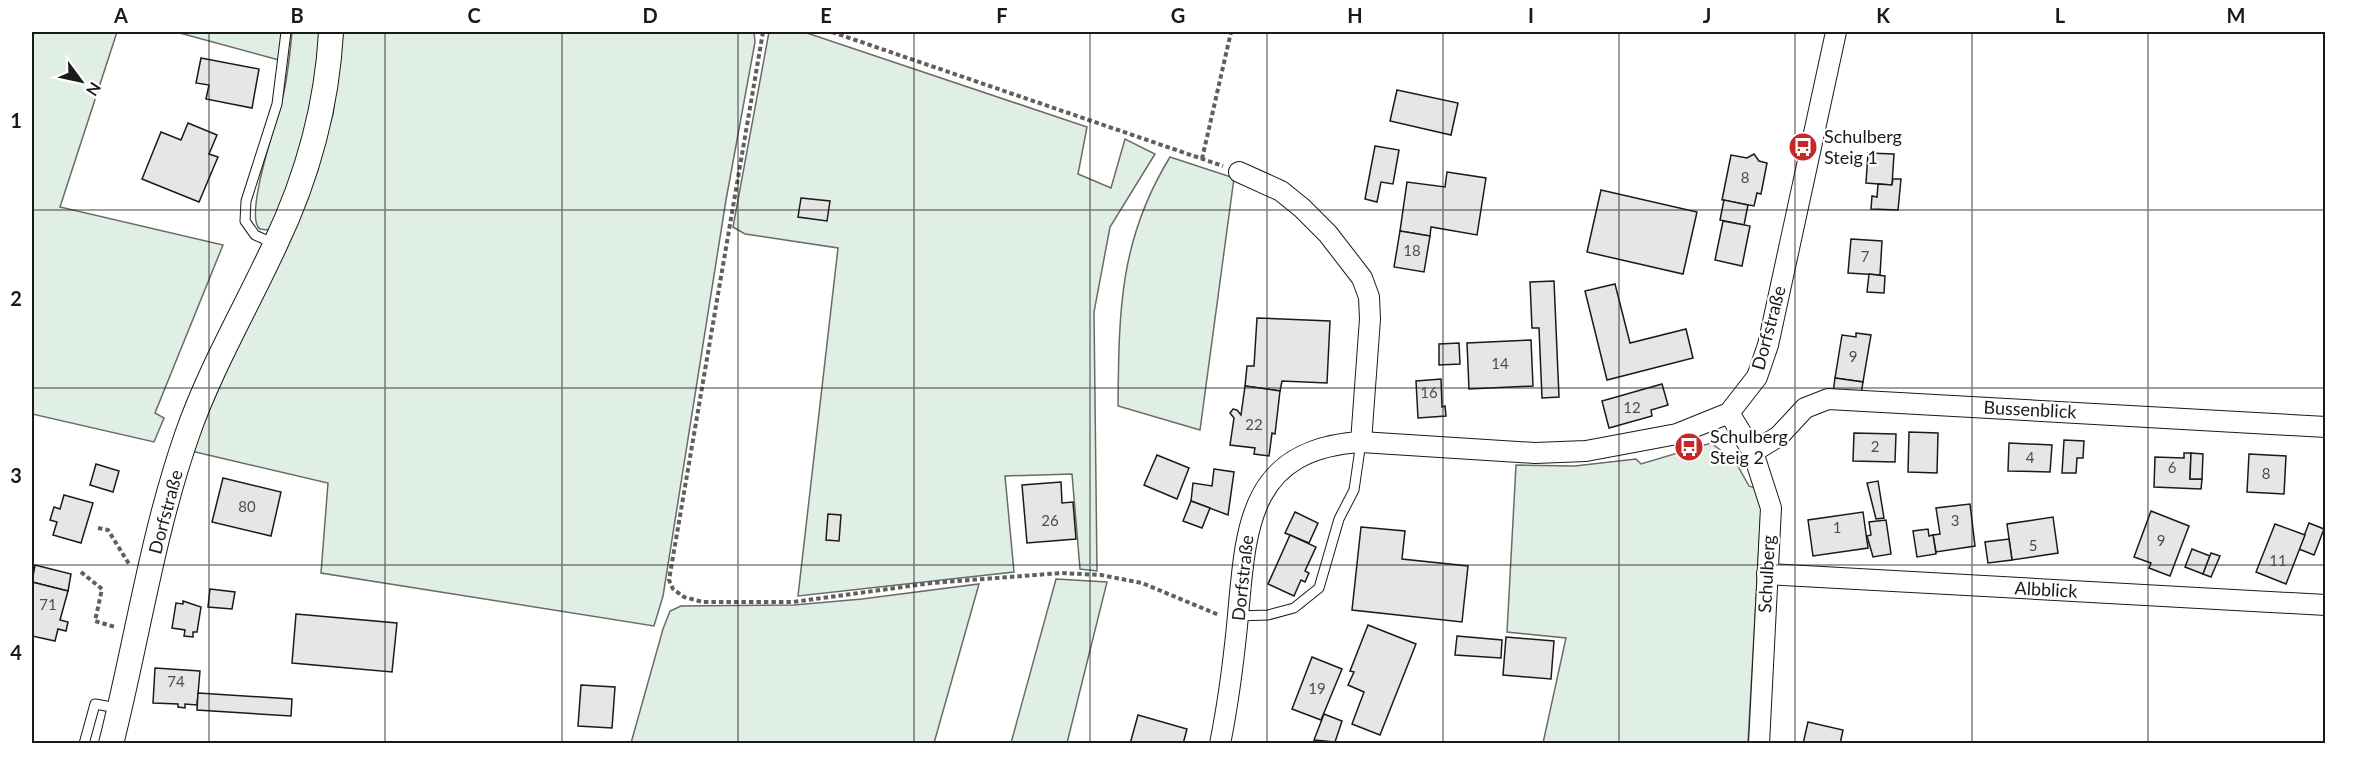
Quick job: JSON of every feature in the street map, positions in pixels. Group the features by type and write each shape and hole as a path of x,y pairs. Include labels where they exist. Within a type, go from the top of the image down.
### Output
{"street":[{"name":"Dorfstraße","path":"111,744 147,585 188,435 252,291 276,244 304,175 322,114 332,32"},
{"name":"Dorfstraße","path":"1220,744 1231,687 1243,548 1249,524 1258,502 1272,481 1291,462 1311,451 1333,444 1361,442 1535,453 1586,451 1677,434 1708,424 1729,413 1757,377 1768,345 1835,38"},
{"path":"1239,172 1281,191 1302,208 1328,234 1362,278 1369,297 1370,319 1361,442"},
{"name":"Bussenblick","path":"1753,452 1779,436 1805,408 1828,399 2325,427"},
{"name":"Schulberg","path":"1729,413 1753,452 1765,483 1770,508 1759,744"},
{"name":"Albblick","path":"1767,574 2325,606"}],"lane":[{"path":"276,244 255,235 245,221 246,201 277,104 286,32"},
{"path":"1238,616 1268,615 1294,608 1319,588 1339,519 1354,490 1361,442"},
{"path":"84,744 95,704 120,709"}],"path":[{"path":"763,32 669,580 673,589 684,597 703,602 793,602 932,583 1061,573 1101,575 1142,583 1219,615 1238,616"},
{"path":"832,32 1239,172"},
{"path":"1202,159 1230,32"},
{"path":"98,528 108,530 127,561 147,585"},
{"path":"81,572 102,589 95,621 136,633"}],"green space":[{"path":"32,32 117,32 60,207 223,245 155,413 164,418 154,442 32,414"},
{"path":"176,32 282,32 279,60"},
{"path":"292,32 322,32 307,124 294,168 272,226 267,230 260,229 256,221 258,188 285,88"},
{"path":"343,32 754,32 755,42 726,200 663,596 654,626 321,573 328,483 191,451 316,168 333,114"},
{"path":"769,32 804,32 1087,127 1078,174 1111,188 1125,139 1155,154 1110,227 1094,312 1097,571 1080,569 1072,474 1005,476 1014,572 798,596 838,248 745,234 733,227"},
{"path":"1170,157 1234,178 1200,430 1118,406 1121,307 1131,247 1153,188"},
{"path":"1711,443 1735,461 1749,486 1755,488 1761,509 1748,743 1543,743 1566,638 1507,632 1516,465 1575,466 1636,459 1641,464"},
{"path":"1056,579 1107,582 1067,743 1011,743"},
{"path":"979,584 934,743 631,743 670,611 681,606 794,605"}],"building":[{"path":"201,58 259,69 252,108 206,99 209,85 196,83"},
{"path":"1397,90 1458,103 1451,135 1390,121"},
{"path":"188,123 217,135 209,154 218,157 199,202 142,179 161,132 181,140"},
{"path":"1375,146 1399,150 1393,184 1381,182 1377,202 1365,199"},
{"path":"1868,153 1894,154 1892,185 1866,183"},
{"path":"1754,154 1759,161 1767,163 1761,194 1757,193 1754,206 1722,200 1731,155 1747,158"},
{"path":"1447,172 1486,178 1477,235 1431,227 1430,236 1400,231 1407,182 1445,187"},
{"path":"1893,179 1901,179 1898,210 1871,209 1872,196 1877,197 1878,184 1892,185"},
{"path":"1601,190 1697,212 1683,274 1587,252"},
{"path":"801,198 830,201 827,221 798,217"},
{"path":"1724,200 1748,205 1744,225 1720,220"},
{"path":"1723,221 1750,226 1742,266 1715,260"},
{"path":"1400,231 1430,236 1424,272 1394,267"},
{"path":"1851,239 1882,241 1880,275 1848,273"},
{"path":"1869,274 1885,276 1884,293 1867,292"},
{"path":"1554,281 1559,397 1542,398 1539,328 1532,328 1530,282"},
{"path":"1615,284 1630,343 1686,329 1693,358 1607,380 1585,291"},
{"path":"1257,318 1330,321 1327,383 1282,381 1280,391 1245,386 1247,366 1254,366"},
{"path":"1856,333 1871,335 1863,382 1835,378 1842,335 1856,337"},
{"path":"1531,340 1533,386 1469,389 1467,343"},
{"path":"1459,343 1460,364 1439,365 1439,344"},
{"path":"1835,378 1863,382 1861,394 1833,393"},
{"path":"1441,379 1442,407 1445,406 1446,416 1418,418 1416,381"},
{"path":"1662,384 1668,405 1651,410 1652,416 1609,428 1602,401"},
{"path":"1245,386 1280,391 1275,434 1272,433 1269,456 1254,454 1255,448 1230,445 1234,418 1230,413 1233,409 1241,415"},
{"path":"1909,432 1938,433 1937,473 1908,472"},
{"path":"1854,433 1896,434 1895,462 1853,461"},
{"path":"2064,440 2084,441 2083,458 2077,458 2076,473 2062,473"},
{"path":"2009,443 2052,445 2050,472 2008,471"},
{"path":"2184,453 2191,453 2190,479 2202,479 2201,489 2154,487 2155,457 2184,458"},
{"path":"2191,453 2203,454 2202,479 2190,479"},
{"path":"2249,454 2286,456 2284,494 2247,492"},
{"path":"1157,455 1189,468 1177,499 1144,485"},
{"path":"96,464 119,471 113,492 90,485"},
{"path":"1214,469 1234,472 1228,515 1191,501 1193,483 1212,486"},
{"path":"223,478 281,492 271,536 212,522"},
{"path":"1878,481 1884,518 1876,519 1867,483"},
{"path":"1061,482 1062,503 1073,502 1076,539 1027,543 1022,485"},
{"path":"64,495 93,503 81,543 53,535 57,522 50,520 54,507 60,509"},
{"path":"1191,501 1210,508 1202,528 1183,521"},
{"path":"1970,504 1975,546 1936,552 1933,535 1940,534 1936,508"},
{"path":"2151,511 2189,526 2170,576 2149,568 2151,563 2134,557"},
{"path":"1295,512 1318,523 1309,543 1285,533"},
{"path":"1863,512 1868,548 1813,556 1808,520"},
{"path":"828,514 841,515 839,541 826,540"},
{"path":"2053,517 2058,553 2012,560 2007,524"},
{"path":"1886,520 1891,554 1873,557 1867,536 1871,535 1869,522"},
{"path":"2309,523 2324,529 2314,555 2299,549"},
{"path":"2275,524 2305,535 2286,584 2256,572"},
{"path":"1361,527 1405,531 1402,559 1468,566 1462,622 1352,610"},
{"path":"1928,529 1929,536 1933,535 1936,554 1917,557 1913,531"},
{"path":"1290,535 1316,547 1305,571 1309,573 1305,582 1301,580 1294,596 1268,584"},
{"path":"2009,539 2012,560 1988,563 1985,542"},
{"path":"2192,549 2210,556 2203,574 2185,567"},
{"path":"2211,553 2220,556 2211,577 2203,574"},
{"path":"35,565 71,574 68,591 32,582"},
{"path":"32,582 68,591 60,620 68,622 66,631 58,629 55,641 32,636"},
{"path":"210,589 235,592 232,609 208,607"},
{"path":"183,601 201,607 197,632 193,632 193,637 184,636 185,630 172,628 176,603 183,604"},
{"path":"296,614 397,623 392,672 292,663"},
{"path":"1368,625 1416,644 1380,735 1352,724 1364,692 1348,685 1354,672 1350,671"},
{"path":"1457,636 1502,640 1501,658 1455,655"},
{"path":"1506,637 1554,641 1551,679 1503,675"},
{"path":"1312,657 1342,669 1321,720 1292,709"},
{"path":"155,668 200,671 197,705 185,704 185,708 178,707 178,704 153,703"},
{"path":"581,685 615,687 612,728 578,726"},
{"path":"198,693 292,699 291,716 197,710"},
{"path":"1324,714 1342,721 1335,742 1314,740"},
{"path":"1138,715 1187,729 1183,744 1130,744"},
{"path":"1808,722 1843,730 1840,744 1803,744"}],"place":[{"name":"Schulberg Steig 1","path":"1803,147"},
{"name":"Schulberg Steig 2","path":"1689,447"}]}
